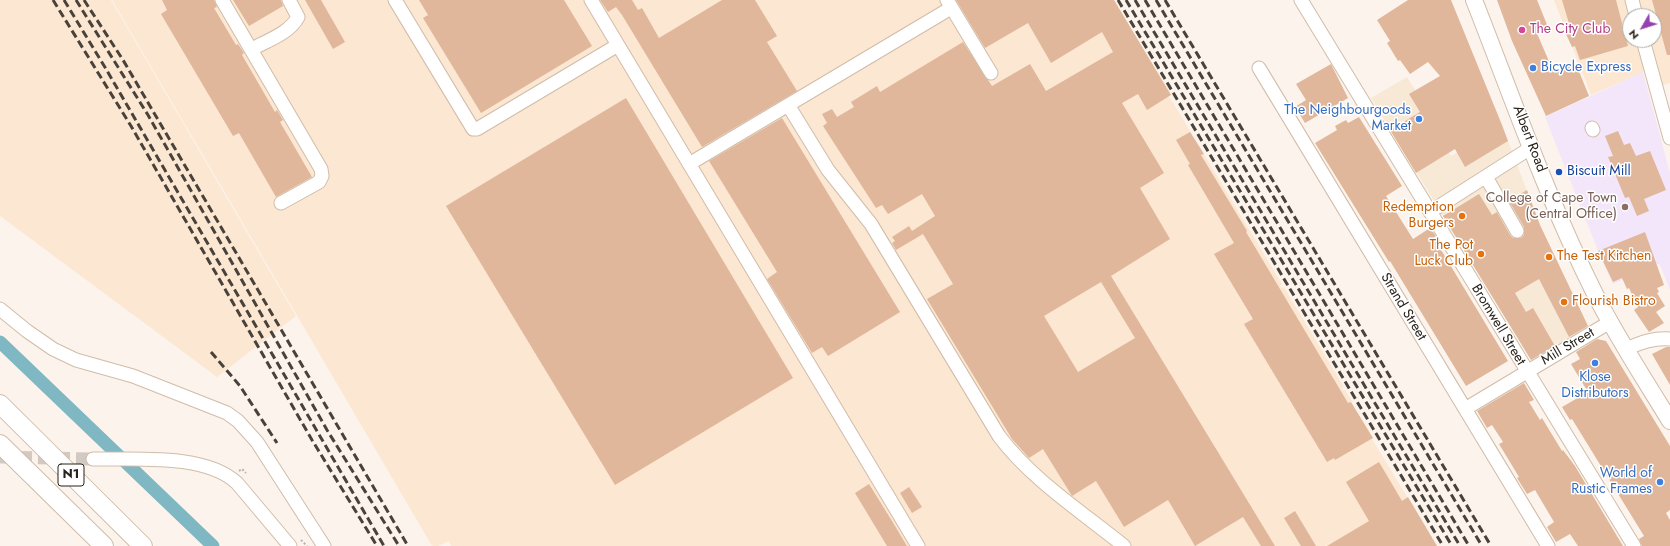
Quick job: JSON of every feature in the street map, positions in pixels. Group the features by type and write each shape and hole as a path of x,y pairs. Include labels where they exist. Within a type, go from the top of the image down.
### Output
{"highway":[{"name":"N1","path":"0,404 143,546"},
{"name":"N1","path":"0,444 104,546"}],"main road":[{"name":"Albert Road","path":"1474,0 1532,148 1583,270 1610,322 1670,421"}],"street":[{"path":"222,0 321,169 322,176 319,182 281,203"},
{"path":"252,49 296,22 298,17 289,0"},
{"path":"395,0 473,129 477,129 618,45"},
{"path":"591,0 918,546"},
{"name":"Bromwell Street","path":"1301,0 1634,546"},
{"path":"689,164 788,105 949,4 991,73"},
{"path":"1645,48 1670,138"},
{"name":"Strand Street","path":"1259,68 1548,546"},
{"path":"788,105 828,170 871,224 999,436 1009,450 1030,470 1124,546"},
{"path":"1438,207 1532,148"},
{"path":"1486,177 1518,231"},
{"path":"0,308 27,331 53,348 76,360 133,376 227,413 238,421 257,442 324,546"},
{"name":"Mill Street","path":"1465,409 1610,322"},
{"path":"1626,349 1641,342 1655,338 1670,339"},
{"path":"93,459 184,461 202,464 231,477 290,546"}],"shaded area":[{"path":"0,0 111,0 296,316 217,377 0,216"},
{"path":"112,0 1114,0 1171,95 1169,96 1282,284 1280,286 1282,288 1284,287 1344,387 1342,388 1343,390 1345,390 1352,401 1351,402 1372,439 1437,546 451,546 449,541 438,546 432,546"},
{"path":"1554,0 1670,0 1670,83 1656,87 1651,69 1591,95"},
{"name":"College of Cape Town (Central Office)","path":"1643,72 1670,173 1670,290 1660,265 1658,264 1613,284 1598,251 1545,117"},
{"path":"1407,77 1426,108 1451,156 1502,125 1540,225 1588,326 1531,360 1371,98"}],"building":[{"path":"162,0 214,0 217,7 214,8 236,45 238,44 244,53 242,55 275,112 277,110 283,120 280,122 312,177 276,197 239,133 233,136 161,14 167,10"},
{"path":"233,0 281,0 283,6 249,26"},
{"path":"305,0 321,0 345,42 333,49"},
{"path":"419,0 564,0 592,46 481,113 423,18 428,15"},
{"path":"600,0 632,0 638,10 642,8 659,38 722,0 755,0 777,36 767,42 797,91 702,147 622,15 616,7 608,12"},
{"path":"956,0 1114,0 1171,95 1147,110 1138,94 1122,103 1164,173 1140,188 1170,239 1111,276 1275,546 1261,546 1243,517 1195,546 1168,500 1124,527 1096,481 1072,496 1043,449 1029,458 1012,439 927,299 953,284 923,234 896,250 892,243 895,241 892,237 909,226 912,231 935,216 922,194 888,214 882,205 876,208 823,126 827,123 822,114 832,109 837,117 854,107 851,102 877,86 880,92 963,42 992,86 1030,64 1046,91 1113,52 1102,32 1051,63 1028,23 985,48","holes":["1101,282 1135,338 1078,372 1044,316"]},
{"path":"1408,0 1451,0 1508,141 1465,167 1455,149 1416,173 1390,130 1420,112 1409,94 1440,76 1428,62 1410,74 1400,60 1398,61 1387,43 1390,41 1377,20"},
{"path":"1497,0 1537,0 1548,27 1536,31 1554,73 1576,64 1589,96 1546,116 1512,41"},
{"path":"1562,0 1616,0 1622,23 1622,48 1580,60 1575,46 1572,47 1565,32 1571,30"},
{"path":"1652,0 1670,0 1670,55 1667,55 1662,37 1662,8 1654,8"},
{"path":"1331,64 1348,98 1305,123 1295,107 1306,100 1296,84"},
{"path":"626,98 793,378 615,485 446,206"},
{"path":"1359,117 1402,186 1386,196 1413,239 1430,228 1436,236 1434,238 1508,361 1466,386 1390,261 1389,262 1315,143 1337,130 1335,126 1346,120 1348,123"},
{"path":"782,118 900,312 828,356 822,347 812,353 767,279 777,272 709,161"},
{"path":"1618,131 1624,145 1630,143 1636,156 1650,151 1666,190 1644,199 1649,211 1637,216 1629,197 1625,198 1608,157 1613,156 1605,136"},
{"path":"1190,132 1204,154 1201,155 1348,403 1351,402 1373,438 1335,460 1334,458 1327,462 1244,324 1253,319 1214,254 1234,243 1188,165 1190,164 1176,140"},
{"path":"1527,190 1540,225 1588,326 1569,337 1539,279 1515,293 1526,312 1533,308 1555,346 1531,360 1443,216 1479,194 1492,215 1497,212 1510,235 1513,238 1521,238 1524,235 1524,227 1509,201"},
{"path":"1645,232 1664,285 1657,288 1659,292 1657,293 1665,306 1656,312 1664,323 1649,332 1634,310 1638,307 1629,288 1627,289 1622,278 1613,282 1598,251"},
{"path":"1597,339 1606,341 1670,446 1670,510 1666,513 1670,520 1670,546 1642,546 1639,539 1644,536 1572,419 1570,420 1562,407 1588,392 1571,364 1580,359 1576,352"},
{"path":"1666,347 1670,347 1670,385 1652,354"},
{"path":"1524,383 1534,400 1529,402 1540,420 1542,418 1562,451 1563,450 1575,466 1623,546 1578,546 1570,534 1556,542 1547,527 1554,522 1535,490 1527,494 1517,478 1519,477 1499,444 1503,442 1492,425 1487,428 1477,411"},
{"path":"1379,462 1402,501 1408,497 1437,546 1327,546 1369,521 1346,482"},
{"path":"869,484 907,546 887,546 855,493"},
{"path":"909,487 922,507 912,513 900,493"},
{"path":"1295,511 1316,546 1301,546 1284,518"}],"waterway":[{"path":"0,342 213,546"}],"tunnel":[{"path":"0,457 93,459"}],"railway":[{"path":"53,0 131,126 312,440 377,546"},
{"path":"64,0 106,69 384,546"},
{"path":"76,0 148,115 327,430 399,546"},
{"path":"84,0 123,60 408,546"},
{"path":"1118,0 1443,546"},
{"path":"1126,0 1452,546"},
{"path":"1135,0 1460,546"},
{"path":"1145,0 1469,546"},
{"path":"1156,0 1482,546"},
{"path":"1165,0 1491,546"},
{"path":"211,352 240,386 277,443"}],"place":[{"name":"The City Club","path":"1522,30"},
{"name":"Bicycle Express","path":"1533,68"},
{"name":"The Neighbourgoods Market","path":"1419,119"},
{"name":"Biscuit Mill","path":"1559,172"},
{"name":"College of Cape Town (Central Office)","path":"1625,207"},
{"name":"Redemption Burgers","path":"1462,216"},
{"name":"The Pot Luck Club","path":"1481,254"},
{"name":"The Test Kitchen","path":"1549,257"},
{"name":"Flourish Bistro","path":"1564,302"},
{"name":"Klose Distributors","path":"1595,363"},
{"name":"World of Rustic Frames","path":"1660,482"}]}
